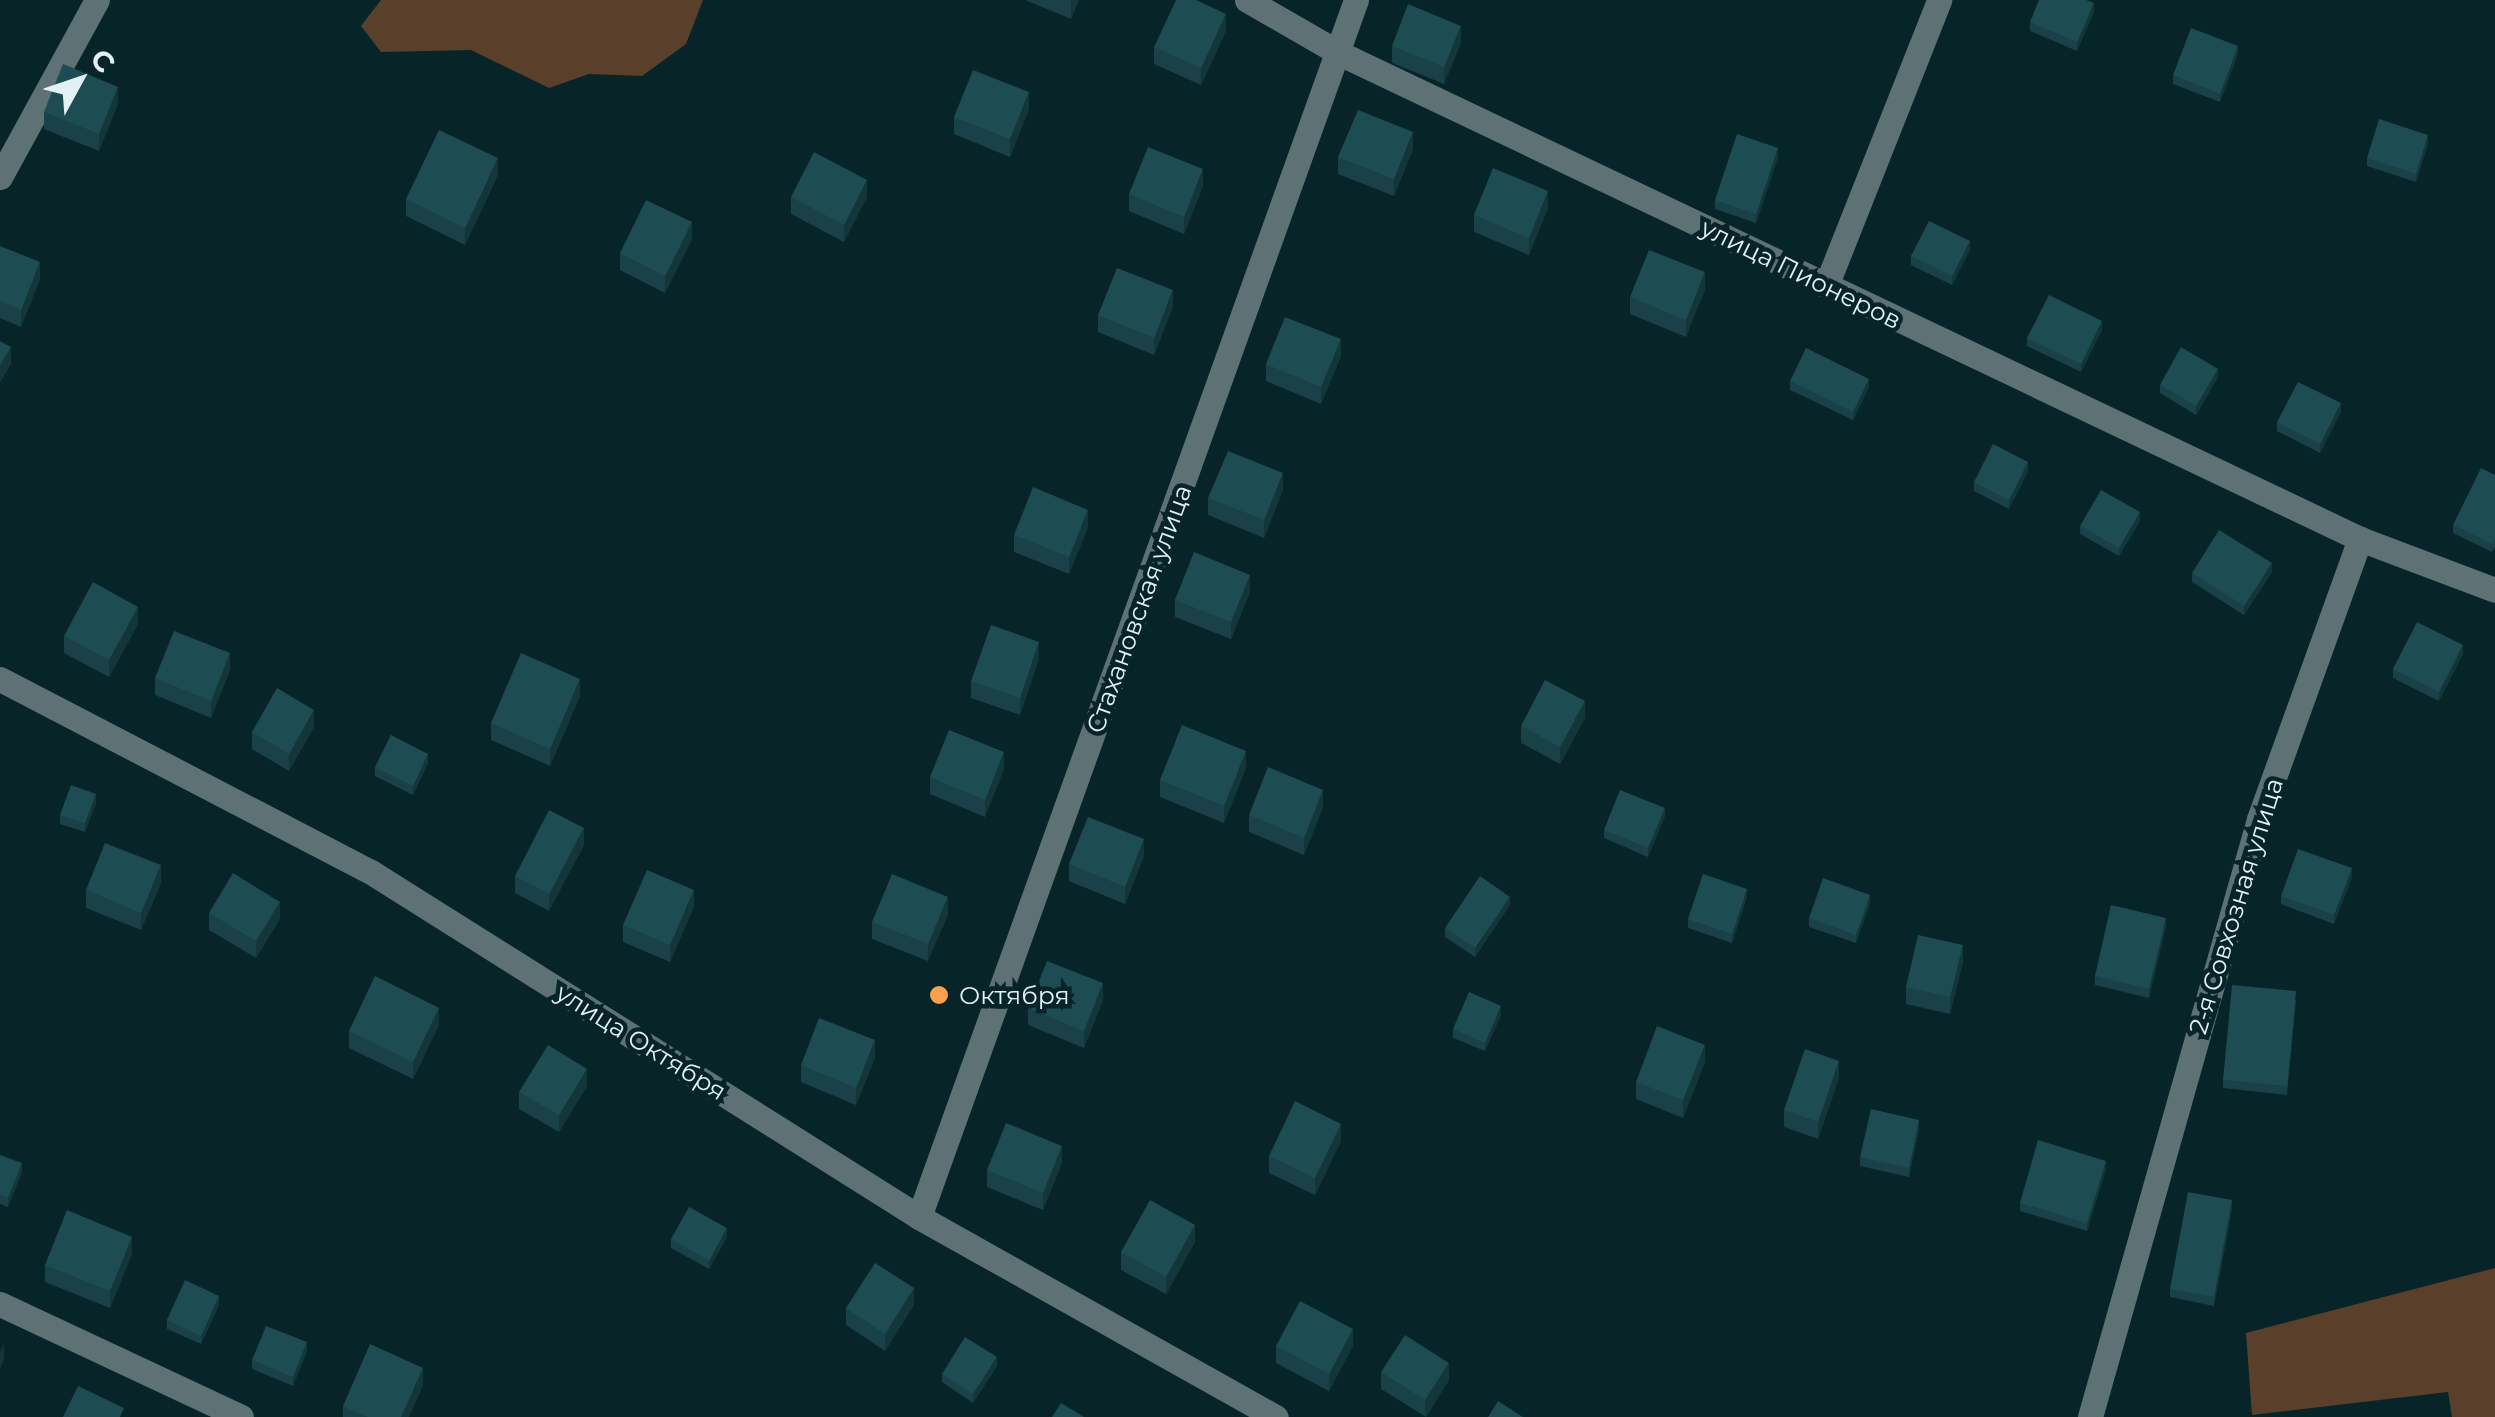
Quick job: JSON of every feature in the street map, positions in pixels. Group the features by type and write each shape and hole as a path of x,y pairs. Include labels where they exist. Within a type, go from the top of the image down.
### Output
{"street":[{"path":"0,177 97,0"},
{"name":"улица Пионеров","path":"1247,0 1339,52 2360,539"},
{"name":"Стахановская улица","path":"920,1217 1356,0"},
{"path":"1826,286 1939,0"},
{"path":"2360,539 2495,590"},
{"name":"2-я Совхозная улица","path":"2090,1417 2260,818 2360,539"},
{"name":"улица Октября","path":"0,679 371,872 920,1217 1276,1417"},
{"path":"0,1304 241,1417"}],"shaded area":[{"path":"381,0 703,0 686,44 642,76 589,74 549,88 471,50 381,52 361,26"},
{"path":"2495,1268 2495,1417 2452,1417 2448,1392 2252,1415 2246,1333"}],"building":[{"path":"1176,0 1196,0 1226,14 1201,68 1154,47"},
{"path":"2039,0 2094,3 2077,42 2030,22"},
{"path":"1408,4 1461,26 1444,67 1392,46"},
{"path":"2191,28 2238,46 2220,94 2173,75"},
{"path":"63,64 118,87 99,134 44,112"},
{"path":"973,70 1029,92 1010,139 954,117"},
{"path":"1358,110 1413,132 1394,179 1338,157"},
{"path":"2379,119 2428,135 2416,174 2367,158"},
{"path":"439,130 498,158 465,228 406,199"},
{"path":"1737,134 1778,148 1756,214 1715,200"},
{"path":"1148,147 1203,169 1184,217 1129,194"},
{"path":"814,152 867,180 844,225 791,197"},
{"path":"1493,168 1548,191 1529,238 1474,215"},
{"path":"646,200 692,222 665,276 620,253"},
{"path":"1929,221 1970,241 1952,276 1911,256"},
{"path":"0,246 40,262 21,310 0,301"},
{"path":"1649,250 1705,272 1686,320 1630,297"},
{"path":"1117,268 1173,290 1154,338 1098,315"},
{"path":"2049,295 2102,321 2081,364 2027,338"},
{"path":"1285,317 1341,339 1321,387 1266,364"},
{"path":"0,341 11,347 0,366"},
{"path":"2181,347 2218,369 2196,406 2160,385"},
{"path":"1806,348 1869,379 1853,412 1790,381"},
{"path":"2298,382 2341,403 2320,444 2277,422"},
{"path":"1993,444 2028,462 2009,500 1974,482"},
{"path":"1228,451 1283,473 1264,520 1208,498"},
{"path":"2481,468 2495,475 2492,544 2453,525"},
{"path":"1033,487 1088,510 1069,557 1014,535"},
{"path":"2101,490 2140,512 2119,548 2080,526"},
{"path":"2219,530 2272,563 2244,606 2192,573"},
{"path":"1194,552 1250,575 1231,622 1175,600"},
{"path":"93,582 138,607 109,660 64,636"},
{"path":"2417,622 2463,645 2439,692 2393,669"},
{"path":"991,625 1039,642 1020,698 971,681"},
{"path":"174,631 230,653 211,701 155,678"},
{"path":"521,653 580,679 550,749 491,723"},
{"path":"1545,680 1585,701 1560,747 1521,726"},
{"path":"277,688 314,710 289,754 252,732"},
{"path":"1182,725 1246,751 1224,806 1160,780"},
{"path":"949,730 1004,752 985,800 930,777"},
{"path":"391,735 428,754 413,786 375,767"},
{"path":"1268,767 1323,790 1304,838 1249,815"},
{"path":"71,785 96,794 85,823 60,815"},
{"path":"1620,790 1665,808 1648,848 1604,830"},
{"path":"549,810 584,828 549,894 515,876"},
{"path":"1088,817 1144,839 1125,887 1069,864"},
{"path":"105,843 161,865 141,913 86,890"},
{"path":"2298,849 2352,868 2334,915 2281,896"},
{"path":"647,870 694,890 670,945 623,925"},
{"path":"233,873 280,902 256,941 209,913"},
{"path":"892,874 948,897 928,944 872,922"},
{"path":"1703,874 1747,889 1732,934 1688,919"},
{"path":"1480,876 1510,897 1475,948 1445,928"},
{"path":"1823,878 1870,895 1856,935 1809,918"},
{"path":"2111,905 2166,918 2149,989 2095,976"},
{"path":"1918,935 1963,945 1950,997 1906,987"},
{"path":"1047,961 1103,983 1084,1031 1028,1008"},
{"path":"375,976 439,1008 413,1062 349,1031"},
{"path":"2232,985 2296,991 2287,1086 2223,1080"},
{"path":"1469,992 1501,1006 1485,1043 1453,1029"},
{"path":"819,1018 875,1040 856,1088 801,1065"},
{"path":"1657,1026 1705,1045 1683,1100 1636,1082"},
{"path":"548,1045 587,1069 559,1115 519,1092"},
{"path":"1805,1049 1839,1061 1818,1122 1784,1110"},
{"path":"1295,1101 1341,1124 1315,1178 1269,1156"},
{"path":"1871,1109 1919,1120 1909,1168 1860,1157"},
{"path":"1006,1123 1062,1146 1043,1193 987,1170"},
{"path":"2038,1140 2106,1161 2087,1223 2020,1203"},
{"path":"0,1155 22,1163 8,1198 0,1195"},
{"path":"2188,1192 2232,1200 2214,1297 2170,1289"},
{"path":"1150,1200 1195,1225 1166,1277 1121,1252"},
{"path":"689,1207 727,1228 709,1261 671,1239"},
{"path":"67,1210 132,1237 110,1291 45,1265"},
{"path":"875,1263 914,1288 885,1334 846,1308"},
{"path":"185,1280 219,1296 201,1336 167,1320"},
{"path":"1300,1301 1353,1329 1329,1374 1276,1346"},
{"path":"266,1326 307,1342 293,1377 252,1360"},
{"path":"1405,1335 1449,1363 1425,1400 1381,1372"},
{"path":"965,1337 997,1357 973,1394 942,1374"},
{"path":"370,1344 423,1368 401,1417 368,1417 343,1406"},
{"path":"78,1386 124,1408 120,1417 63,1417"},
{"path":"1498,1401 1523,1417 1488,1417"},
{"path":"1061,1403 1084,1417 1052,1417"}],"place":[{"name":"Октября","path":"939,995"}]}
